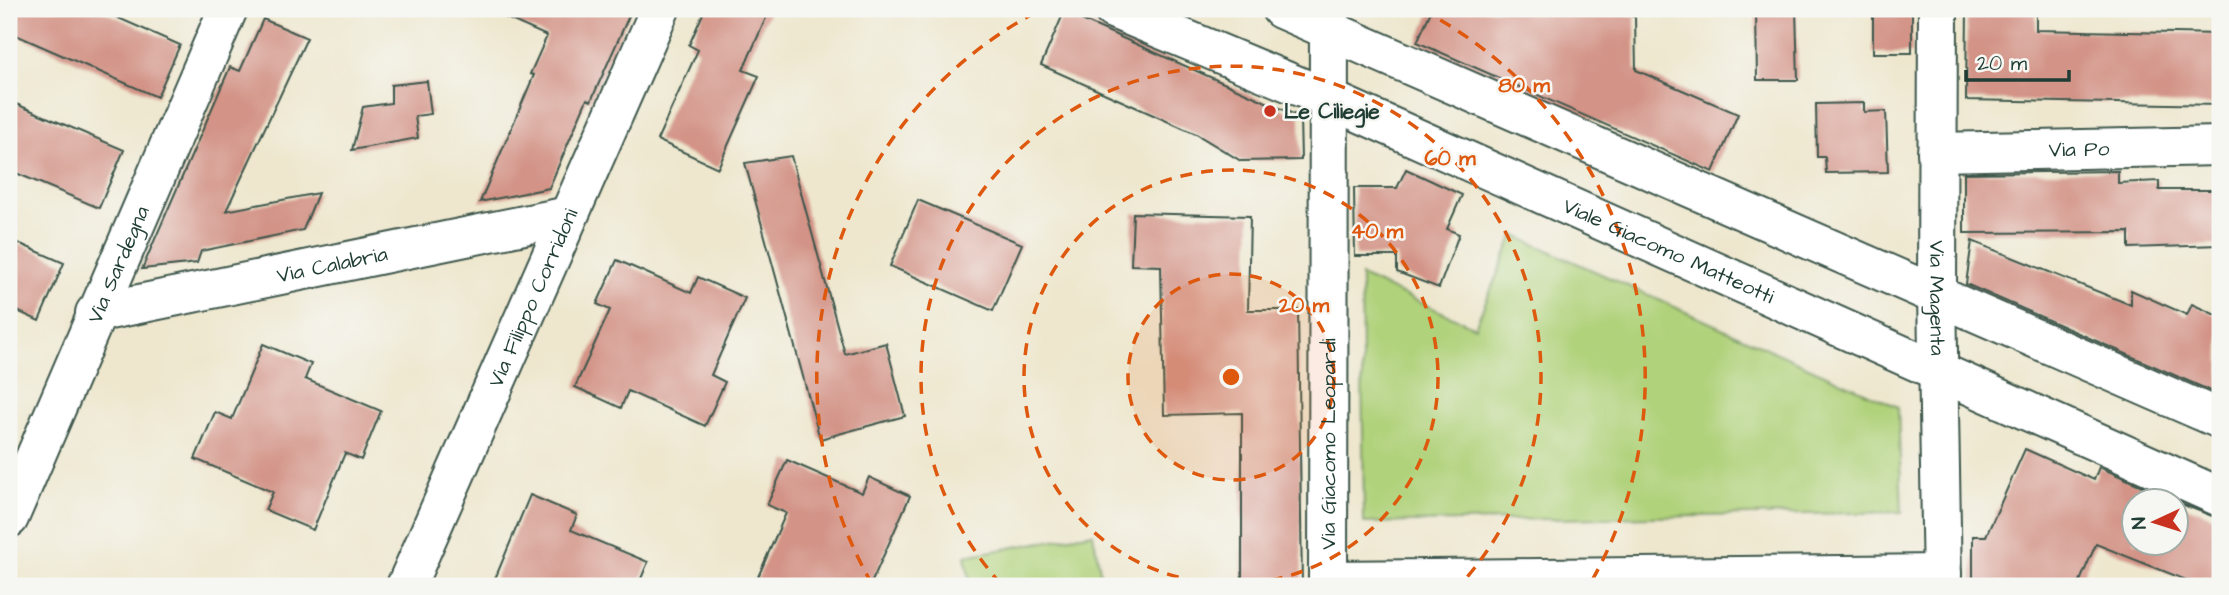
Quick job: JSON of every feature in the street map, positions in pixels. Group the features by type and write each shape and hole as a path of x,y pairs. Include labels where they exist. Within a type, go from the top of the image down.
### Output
{"street":[{"name":"Via Sardegna","path":"9,518 228,9"},
{"name":"Via Filippo Corridoni","path":"406,586 660,9"},
{"name":"Viale Giacomo Matteotti","path":"1113,9 1329,99 1939,374 2220,497"},
{"path":"1281,9 1329,19 2220,419"},
{"name":"Via Magenta","path":"1938,9 1937,293 1942,580"},
{"name":"Via Giacomo Leopardi","path":"1328,583 1329,19"},
{"name":"Via Po","path":"1937,152 2220,146"},
{"name":"Via Calabria","path":"95,313 568,216"},
{"path":"1328,583 1942,580"}],"green space":[{"path":"1514,235 1898,407 1902,512 1364,523 1361,276 1475,327"},
{"path":"1093,533 1103,586 971,586 965,556"}],"building":[{"path":"9,9 98,9 180,45 157,97 9,32"},
{"path":"486,9 632,9 591,101 587,99 549,188 480,202 534,75 530,74 547,36"},
{"path":"705,9 770,9 743,70 759,76 718,168 657,140 698,50 689,45"},
{"path":"1432,9 1616,9 1635,17 1636,70 1738,114 1713,172 1417,42"},
{"path":"1756,9 1796,9 1798,80 1757,80"},
{"path":"1873,9 1912,9 1912,53 1873,53"},
{"path":"1967,9 2036,9 2036,30 2220,34 2220,105 1966,100"},
{"path":"1064,12 1300,117 1301,160 1241,161 1196,134 1041,65"},
{"path":"263,19 307,38 226,211 318,193 303,230 201,251 197,263 142,269 230,67 240,71"},
{"path":"427,81 431,114 415,116 418,138 352,150 363,107 391,103 391,85"},
{"path":"9,101 124,150 99,208 9,170"},
{"path":"1864,103 1864,112 1886,111 1888,172 1826,173 1825,157 1817,157 1816,104"},
{"path":"791,156 845,354 886,343 905,416 820,439 745,163"},
{"path":"1406,169 1462,195 1447,229 1459,234 1439,288 1397,272 1397,256 1355,256 1354,188 1397,188"},
{"path":"2118,171 2118,183 2159,181 2159,190 2220,190 2220,245 2129,248 2129,232 1964,233 1964,173"},
{"path":"918,200 1022,244 993,311 890,266"},
{"path":"1133,213 1250,216 1248,310 1298,310 1302,586 1242,586 1242,413 1164,415 1161,266 1131,265"},
{"path":"9,239 64,263 39,321 9,307"},
{"path":"1972,241 2131,305 2131,290 2187,315 2192,304 2220,317 2220,395 1966,284"},
{"path":"617,260 691,293 698,277 745,298 711,375 725,382 705,426 628,391 621,408 575,387 610,310 597,304"},
{"path":"263,344 311,364 305,379 381,411 361,460 345,453 313,530 265,510 273,492 195,459 215,412 232,419"},
{"path":"2025,449 2094,480 2099,467 2142,486 2120,486 2120,554 2096,544 2078,586 1973,586 1973,536 1986,536"},
{"path":"787,460 862,493 869,477 910,496 870,586 754,586 786,513 767,505"},
{"path":"530,495 577,515 571,530 648,562 638,586 492,586"},
{"path":"2190,507 2220,519 2220,586 2201,586 2126,556 2190,556"}],"place":[{"name":"Le Ciliegie","path":"1270,111"}]}
